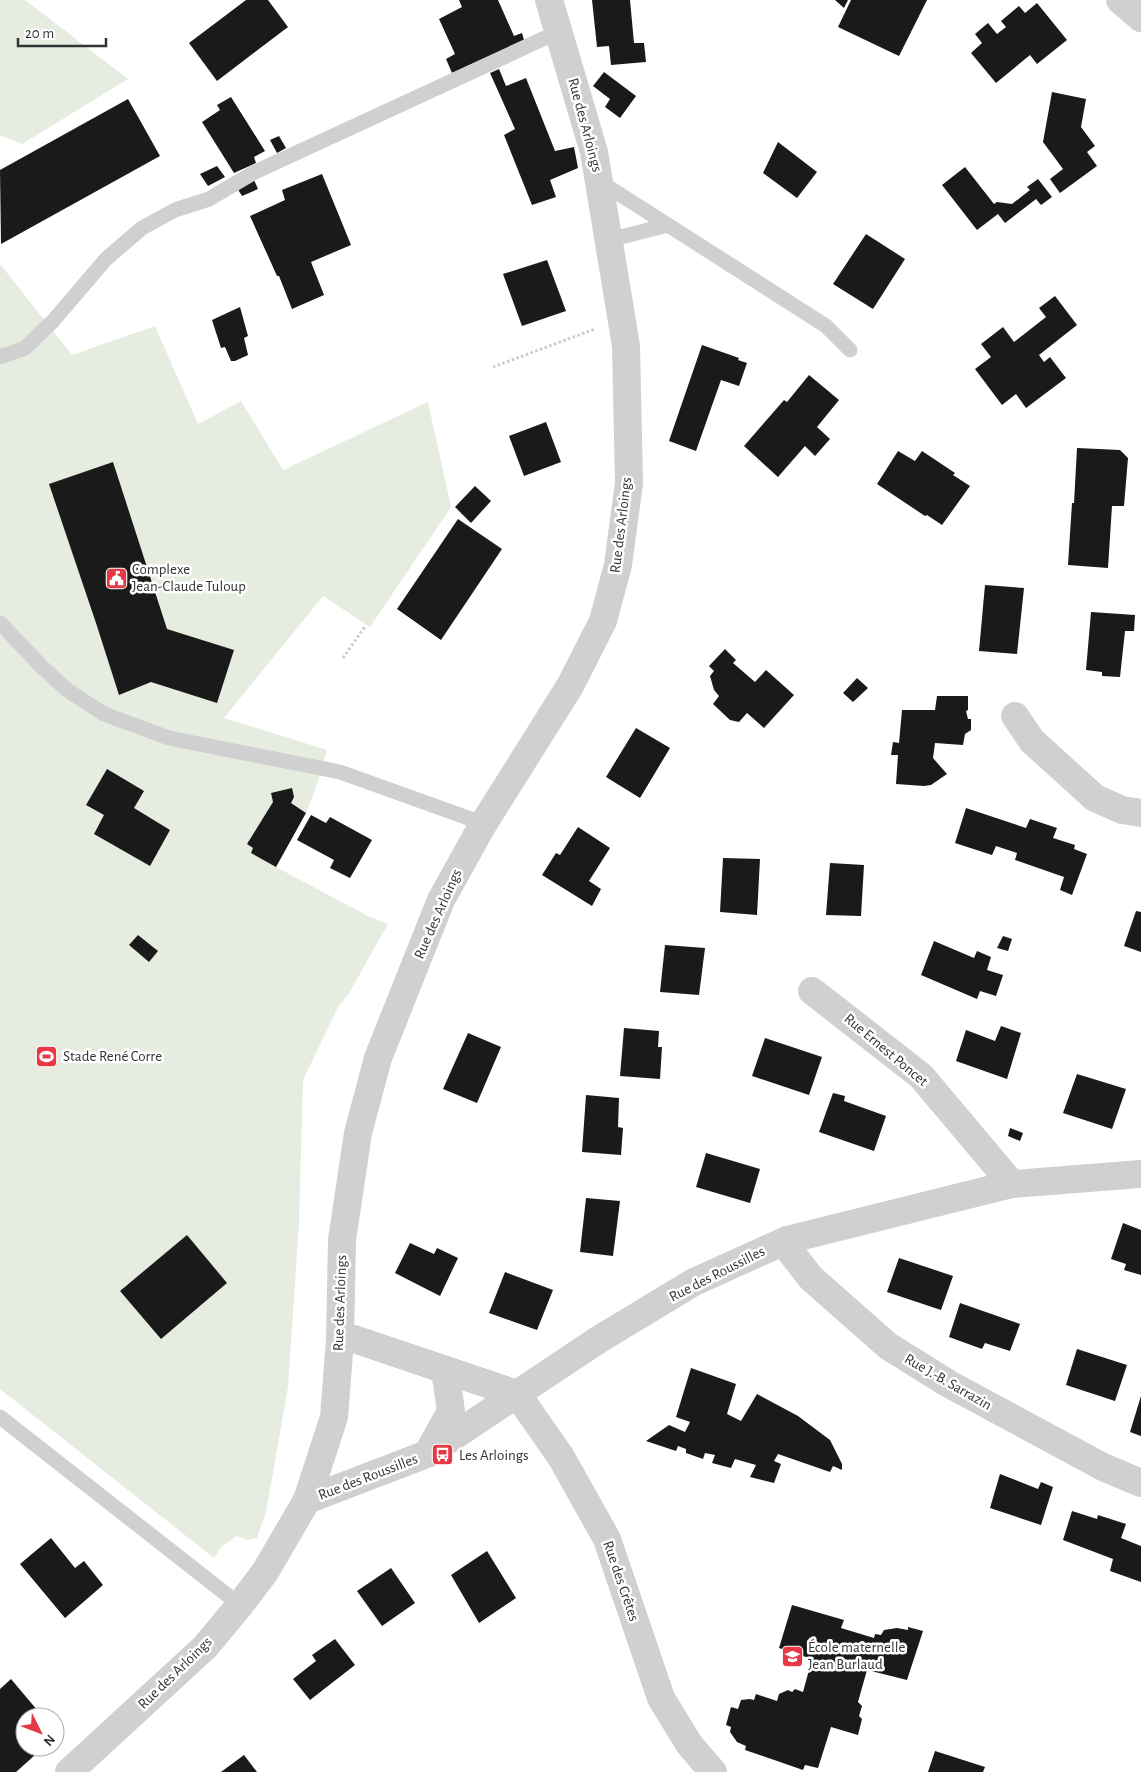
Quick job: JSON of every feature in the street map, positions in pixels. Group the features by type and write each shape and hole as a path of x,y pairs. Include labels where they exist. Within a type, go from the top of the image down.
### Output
{"street":[{"name":"Rue des Arloings","path":"69,1772 205,1647 265,1572 307,1500 334,1417 340,1340 342,1240 358,1133 378,1058 441,900 482,826 570,686 603,621 618,565 629,483 626,346 594,152 549,0"},
{"path":"1120,0 1141,18"},
{"path":"1015,716 1032,741 1096,798 1122,810 1141,813"},
{"name":"Rue Ernest Poncet","path":"812,991 921,1076 1012,1184"},
{"name":"Rue des Roussilles","path":"307,1500 427,1454 598,1340 694,1282 787,1240 1012,1184 1141,1174"},
{"name":"Rue J.-B. Sarrazin","path":"787,1240 790,1251 811,1278 888,1346 949,1384 1094,1463 1141,1483"},
{"path":"340,1340 354,1339 517,1394"},
{"path":"427,1454 451,1411 445,1370"},
{"name":"Rue des Crêtes","path":"517,1394 561,1457 608,1539 661,1698 689,1744 713,1772"}],"lane":[{"path":"0,357 26,348 53,322 106,259 142,228 175,210 209,199 255,172 558,32"},
{"path":"599,181 826,326 850,350"},
{"path":"609,240 668,225"},
{"path":"0,623 67,690 104,714 169,738 340,772 471,819 482,826"},
{"path":"0,1417 240,1605"}],"path":[{"path":"492,368 622,319"},
{"path":"343,658 366,625"}],"shaded area":[{"path":"0,0 25,0 128,79 22,144 0,135"},
{"path":"0,264 72,355 155,326 198,424 241,401 283,470 428,402 451,507 370,627 323,596 224,718 327,750 318,782 306,813 276,867 368,916 388,924 348,995 338,1007 303,1080 299,1223 288,1387 266,1512 257,1538 247,1540 237,1536 221,1547 214,1558 0,1389"}],"building":[{"path":"246,0 268,0 288,27 217,81 189,43"},
{"path":"459,0 498,0 514,36 522,33 524,40 452,73 446,59 455,54 439,19 462,7"},
{"path":"592,0 630,0 634,43 644,43 646,62 611,65 609,46 597,47"},
{"path":"835,0 848,0 844,8"},
{"path":"851,0 927,0 899,56 838,27"},
{"path":"1037,3 1067,40 1037,64 1030,55 996,83 971,53 982,43 975,34 988,23 997,34 1006,27 1001,21 1019,6 1025,13"},
{"path":"499,69 506,86 526,78 555,151 574,147 578,168 550,180 556,197 532,205 504,135 515,129 490,73"},
{"path":"604,72 636,96 620,118 605,107 610,99 593,86"},
{"path":"1052,92 1086,99 1081,127 1095,146 1087,152 1097,166 1060,193 1050,179 1063,169 1043,142"},
{"path":"231,97 265,151 254,157 256,163 234,173 202,122 220,110 217,105"},
{"path":"128,99 160,156 1,244 0,170"},
{"path":"279,136 286,148 277,153 270,140"},
{"path":"778,142 817,172 797,198 763,173"},
{"path":"217,166 225,177 208,186 200,174"},
{"path":"965,167 994,204 997,202 1012,204 1030,190 1027,187 1038,179 1052,197 1041,205 1036,199 1005,223 998,214 977,230 942,185"},
{"path":"322,174 351,245 311,262 324,295 292,309 279,276 277,276 250,216 285,200 282,190"},
{"path":"254,180 258,189 242,196 237,188"},
{"path":"866,234 905,259 873,309 833,284"},
{"path":"547,260 566,311 522,326 503,274"},
{"path":"1055,296 1077,325 1039,355 1044,362 1050,357 1066,378 1026,408 1016,394 1002,405 975,369 991,357 981,344 1003,327 1014,342 1046,317 1039,308"},
{"path":"240,307 248,336 244,338 248,355 231,361 225,347 221,348 212,320"},
{"path":"702,345 739,358 738,360 747,363 739,386 721,380 696,451 669,441"},
{"path":"809,375 839,400 817,427 830,439 815,456 805,446 778,477 744,446 784,400 787,402"},
{"path":"546,422 561,462 524,476 509,436"},
{"path":"1077,448 1120,450 1128,458 1124,506 1112,506 1108,568 1068,565"},
{"path":"898,451 915,461 922,451 955,473 953,475 970,486 942,525 877,484"},
{"name":"Complexe Jean-Claude Tuloup","path":"113,462 167,629 234,650 217,703 151,682 119,695 49,484"},
{"path":"475,486 491,501 471,523 455,507"},
{"path":"458,519 502,549 441,640 397,609"},
{"path":"985,585 1024,588 1017,654 979,651"},
{"path":"1091,612 1135,615 1134,631 1125,631 1120,677 1102,676 1102,672 1086,670"},
{"path":"725,649 736,660 733,663 755,682 766,670 794,695 764,728 747,713 739,722 730,720 713,704 719,696 714,690 710,676 714,671 709,666"},
{"path":"857,678 868,688 853,702 843,693"},
{"path":"937,696 968,696 968,710 966,711 968,719 971,719 971,730 965,734 963,745 935,743 933,758 947,774 931,785 896,784 898,755 891,755 893,742 899,743 902,710 935,710"},
{"path":"636,728 670,748 640,798 606,777"},
{"path":"107,769 144,791 134,808 170,830 150,866 94,834 104,815 86,805"},
{"path":"292,788 294,797 291,803 306,813 276,867 251,853 253,848 247,844 273,802 271,793"},
{"path":"966,808 1026,828 1030,819 1057,828 1053,838 1075,845 1074,849 1087,854 1072,895 1060,890 1064,877 1015,860 1017,853 996,846 992,855 955,843"},
{"path":"311,815 326,823 330,817 372,840 350,878 330,868 334,860 297,840"},
{"path":"578,827 610,848 589,881 601,889 592,906 542,875 556,853 560,855"},
{"path":"723,858 760,859 757,915 720,912"},
{"path":"830,863 864,865 861,916 826,915"},
{"path":"1136,911 1141,912 1141,952 1124,946"},
{"path":"138,935 158,951 149,962 129,945"},
{"path":"1003,936 1012,939 1008,951 997,948"},
{"path":"934,941 974,958 977,951 991,957 987,970 1003,975 996,996 980,991 977,999 921,975"},
{"path":"665,945 705,948 699,995 660,992"},
{"path":"1001,1026 1021,1033 1007,1079 956,1061 966,1030 995,1041"},
{"path":"624,1028 659,1031 658,1047 662,1047 660,1079 620,1076"},
{"path":"468,1033 501,1047 477,1103 443,1089"},
{"path":"765,1038 822,1057 809,1095 752,1076"},
{"path":"1077,1074 1126,1089 1112,1129 1063,1113"},
{"path":"833,1093 845,1096 844,1101 886,1116 874,1151 819,1132"},
{"path":"586,1095 619,1098 618,1127 623,1128 621,1155 582,1152"},
{"path":"1010,1128 1023,1133 1020,1141 1008,1136"},
{"path":"706,1153 760,1169 750,1203 696,1187"},
{"path":"586,1198 620,1201 613,1256 580,1252"},
{"path":"1123,1223 1141,1230 1141,1275 1124,1270 1126,1264 1111,1259"},
{"path":"187,1235 227,1283 161,1339 120,1291"},
{"path":"410,1243 434,1254 437,1248 458,1258 440,1296 395,1273"},
{"path":"899,1258 953,1276 941,1310 887,1292"},
{"path":"505,1272 553,1290 537,1330 489,1313"},
{"path":"960,1303 1020,1324 1010,1351 985,1343 982,1349 949,1337"},
{"path":"1077,1349 1127,1365 1115,1401 1066,1385"},
{"path":"691,1368 736,1384 727,1414 741,1421 757,1394 798,1416 830,1440 842,1464 842,1470 833,1466 830,1472 778,1454 774,1461 781,1464 774,1483 750,1477 756,1465 735,1459 731,1468 712,1463 715,1455 705,1453 703,1459 686,1453 686,1449 678,1446 676,1451 646,1441 669,1425 685,1432 690,1422 676,1417"},
{"path":"1141,1396 1141,1436 1130,1432"},
{"path":"1000,1474 1038,1489 1041,1482 1053,1487 1041,1525 990,1508"},
{"path":"1072,1511 1097,1519 1098,1515 1126,1524 1121,1538 1141,1546 1141,1582 1110,1571 1113,1559 1063,1540"},
{"path":"51,1538 75,1568 84,1561 103,1585 65,1618 20,1564"},
{"path":"487,1551 516,1598 479,1623 451,1575"},
{"path":"391,1568 415,1603 382,1626 357,1591"},
{"path":"792,1605 844,1620 841,1628 874,1638 875,1634 881,1635 884,1630 897,1628 908,1630 908,1627 923,1631 907,1680 867,1670 858,1702 862,1706 859,1716 862,1719 858,1735 831,1727 818,1768 805,1765 803,1770 745,1750 746,1746 737,1742 730,1732 731,1727 726,1725 731,1707 738,1709 741,1700 754,1700 756,1694 777,1701 779,1694 788,1690 792,1692 795,1689 803,1692 812,1659 779,1648"},
{"path":"335,1639 355,1665 310,1700 293,1679 316,1661 312,1655"},
{"path":"11,1679 35,1707 15,1707 15,1757 33,1757 16,1772 0,1772 0,1689"},
{"path":"935,1751 985,1767 983,1772 928,1772"},
{"path":"244,1755 257,1772 221,1772"}],"place":[{"name":"Complexe Jean-Claude Tuloup","path":"116,578"},
{"name":"Stade René Corre","path":"47,1056"},
{"name":"Les Arloings","path":"443,1455"},
{"name":"École maternelle Jean Burlaud","path":"792,1656"}]}
